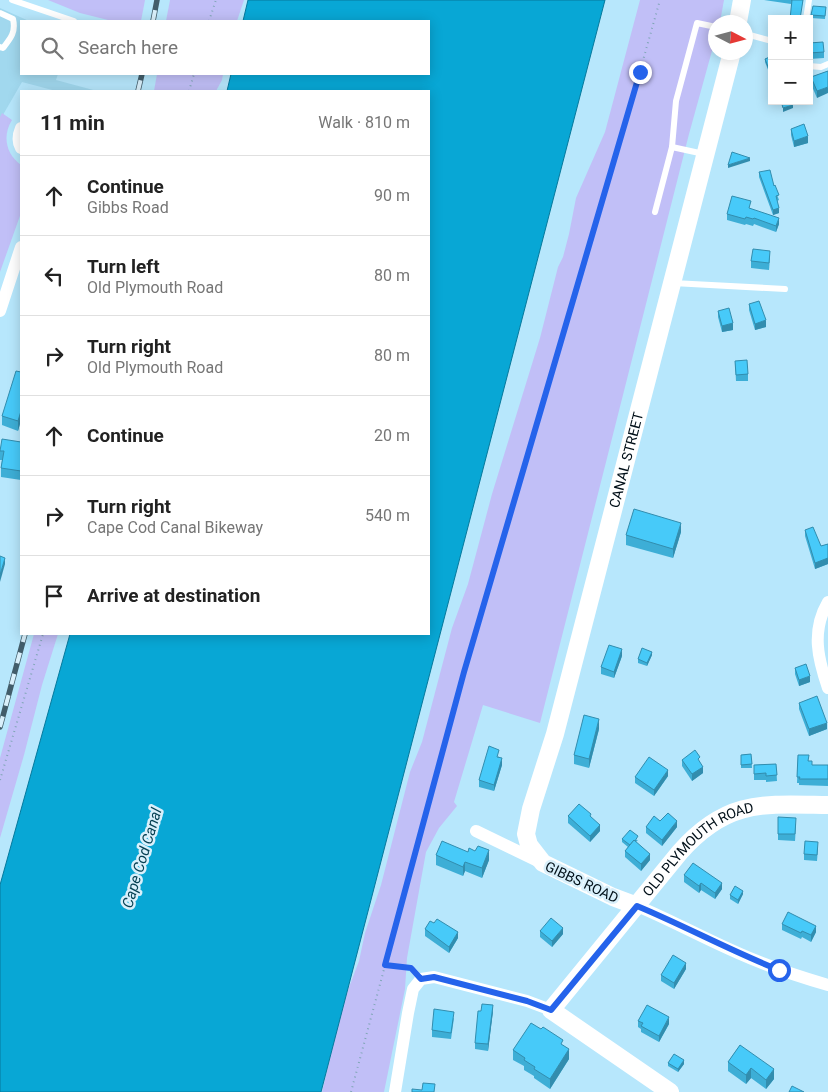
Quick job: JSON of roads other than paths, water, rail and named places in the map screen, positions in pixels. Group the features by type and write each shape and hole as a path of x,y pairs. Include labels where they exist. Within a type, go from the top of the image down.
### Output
{"street":[{"path":"739,15 742,0"},
{"name":"CANAL STREET","path":"543,863 529,845 526,834 528,822 557,726 730,60"},
{"path":"20,130 18,141 20,146"},
{"path":"0,311 20,250"},
{"path":"828,602 820,619 817,639 820,660 828,688"},
{"name":"OLD PLYMOUTH ROAD","path":"551,1010 691,839 703,828 716,819 732,812 765,805 828,805"},
{"name":"GIBBS ROAD","path":"476,832 613,897 664,917 750,959 828,985"},
{"path":"395,1092 413,989 421,979 427,977 439,978 527,1001 551,1010 670,1092"}],"lane":[{"path":"12,0 71,20"},
{"path":"807,15 809,0"},
{"path":"0,13 12,19 15,27 3,48 0,47"},
{"path":"655,212 672,147 676,101 697,24 708,26"},
{"path":"753,36 768,40"},
{"path":"813,67 821,68 828,64"},
{"path":"672,147 706,154"},
{"path":"672,283 786,289"},
{"path":"411,968 421,979"}],"water":[{"name":"Cape Cod Canal","path":"248,0 605,0 321,1092 0,1092 0,885 70,635 430,635 430,90 227,90 231,75 430,75 430,20 243,20"}],"railway":[{"path":"153,20 157,0"},
{"path":"138,90 142,75"},
{"path":"0,727 25,635"}]}
